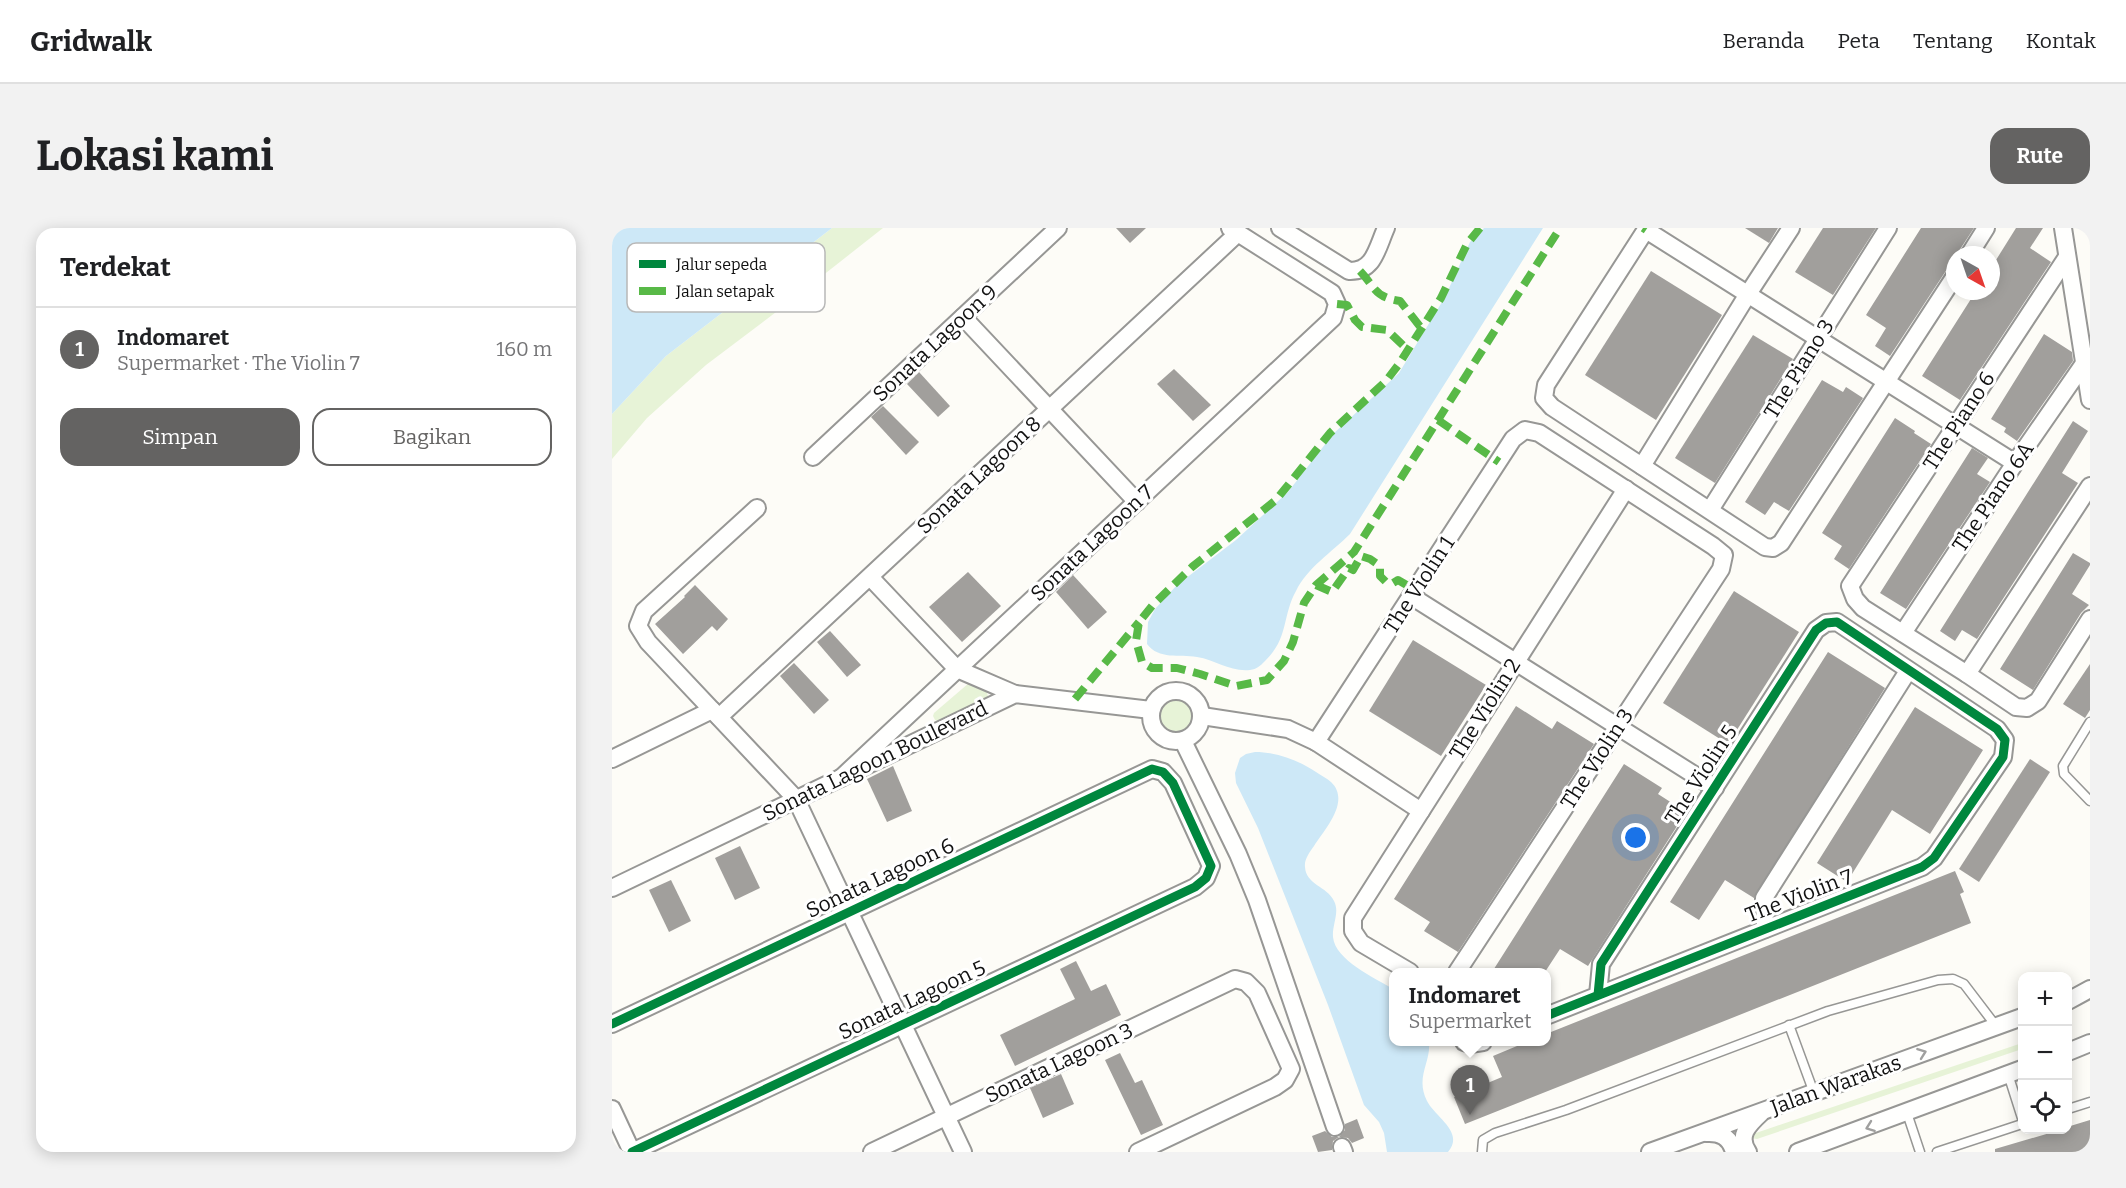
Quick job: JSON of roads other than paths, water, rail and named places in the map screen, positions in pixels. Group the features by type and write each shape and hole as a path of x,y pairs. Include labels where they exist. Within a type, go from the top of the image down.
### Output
{"street":[{"name":"Sonata Lagoon 9","path":"813,457 1058,228"},
{"path":"1280,228 1348,271 1360,272 1370,264 1386,228"},
{"path":"1642,466 1791,228"},
{"name":"The Piano 3","path":"1710,510 1888,228"},
{"path":"1975,246 1986,228"},
{"path":"2063,228 2090,400"},
{"path":"1946,290 1886,381 1781,543 1773,548 1765,547 1552,407 1544,398 1546,385 1646,229 1818,339 1886,381 1956,425 2015,463"},
{"name":"Sonata Lagoon 7","path":"841,778 1333,318 1337,304 1332,293 1234,231"},
{"name":"Sonata Lagoon 8","path":"612,759 716,714 870,577 1050,409 1234,231"},
{"name":"The Piano 6","path":"1903,633 1863,608 1854,599 1850,586 2067,257"},
{"path":"963,317 1137,502"},
{"name":"The Piano 6A","path":"1903,633 2015,463 2085,362"},
{"name":"The Violin 1","path":"1316,742 1513,439 1525,430 1539,433 1626,489"},
{"path":"1967,674 2090,486"},
{"name":"The Violin 3","path":"1460,968 1721,569 1724,555 1626,489"},
{"name":"The Violin 2","path":"1403,968 1360,943 1353,931 1353,918 1626,489"},
{"path":"757,508 644,611 638,626 648,642 796,799 963,1152"},
{"path":"870,577 957,669 1015,694"},
{"path":"1411,596 1715,788"},
{"path":"1903,633 2016,707 2027,708 2038,701 2090,619"},
{"name":"The Violin 5","path":"1598,995 1601,964 1816,630 1826,623 1837,622 1908,671"},
{"path":"1765,929 1764,898 1908,671"},
{"name":"The Violin 7","path":"1551,1014 1922,867 1934,858 2003,757 2005,740 1997,729 1908,671"},
{"path":"1179,691 1191,695 1199,705 1202,716 1199,727 1193,735 1183,741 1173,742 1162,738 1155,731 1151,721 1151,710 1157,699 1167,692 1179,691"},
{"name":"Sonata Lagoon Boulevard","path":"612,888 1015,694 1075,699 1151,710"},
{"path":"1202,716 1288,729 1316,742 1421,811"},
{"path":"1183,741 1238,854 1257,900 1335,1127"},
{"name":"Sonata Lagoon 6","path":"612,1024 1152,769 1163,772 1173,783 1210,866 1206,878"},
{"name":"Sonata Lagoon 5","path":"632,1152 1195,886 1206,878"},
{"name":"Sonata Lagoon 3","path":"872,1152 1235,979 1246,982 1257,993 1291,1069 1285,1080 1275,1087 1138,1152"},
{"path":"2072,998 2090,988"},
{"name":"Jalan Warakas","path":"1650,1152 2018,1018"},
{"path":"2072,1050 2090,1043"},
{"path":"1798,1152 2015,1071"},
{"path":"612,1109 632,1152"},
{"path":"1748,1152 1743,1142 1743,1135 1748,1126 1764,1111"},
{"path":"1702,1133 1718,1132 1725,1137 1734,1152"}],"lane":[{"path":"2090,722 2063,766 2064,774 2090,801"},
{"path":"1482,1152 1483,1140 1495,1133 1566,1110 1828,1011 1938,980 1953,979 1964,984 1996,1026"},
{"path":"1789,1025 1814,1093"},
{"path":"2015,1071 2018,1091"},
{"path":"2072,1107 2090,1102"},
{"path":"1907,1113 1920,1152"},
{"path":"1937,1152 2018,1125"}],"water":[{"path":"612,228 832,228 813,243 627,243 627,312 723,312 666,356 612,414"},
{"path":"1484,228 1543,228 1350,534 1313,568 1301,583 1292,600 1282,635 1273,652 1258,667 1243,670 1229,668 1197,657 1163,654 1152,649 1147,644 1148,622 1155,609 1177,585 1236,540 1288,492 1333,434 1399,373 1445,297 1470,242"},
{"path":"1271,753 1295,760 1328,779 1336,790 1338,798 1334,815 1306,858 1306,873 1313,882 1331,896 1336,905 1333,932 1335,945 1357,968 1389,987 1389,1046 1429,1046 1423,1077 1424,1092 1431,1107 1451,1131 1452,1145 1448,1152 1387,1152 1384,1133 1379,1122 1364,1105 1328,1005 1258,828 1236,783 1235,773 1240,758 1246,754"}],"place":[{"name":"Indomaret","path":"1470,1115"}]}
